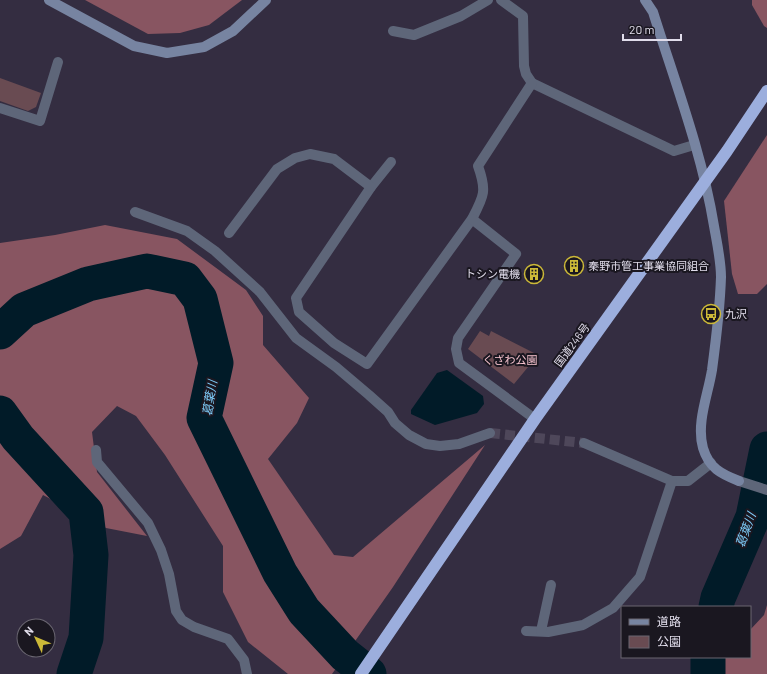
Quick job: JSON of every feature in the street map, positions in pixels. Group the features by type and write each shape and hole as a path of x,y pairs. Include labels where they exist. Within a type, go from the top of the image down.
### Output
{"highway":[{"name":"国道246号","path":"361,674 535,419 705,181 767,91"}],"street":[{"path":"49,0 134,46 168,53 204,47 233,31 266,0"},
{"path":"393,31 414,35 461,16 488,0"},
{"path":"501,0 523,16 524,66 526,74 532,83 674,151 694,145"},
{"path":"645,0 652,12 705,181 716,239 721,276 712,371 700,434 704,449 711,464 720,474 767,490"},
{"path":"0,108 40,121 58,62"},
{"path":"391,162 370,187 296,298 299,312 334,343 367,364 472,219 482,200 484,184 478,166 532,83"},
{"path":"229,233 277,169 295,158 310,154 334,159 370,187"},
{"path":"135,212 187,231 215,251 260,292 296,338 323,357 388,412 395,423 410,435 426,444 440,446 459,444 490,433"},
{"path":"472,219 516,254 458,338 456,349 459,364 535,419"},
{"path":"323,357 334,343"},
{"path":"584,443 672,481 688,481 711,464"},
{"path":"96,450 97,462 148,524 161,550 169,574 176,611 182,620 194,627 228,639 244,660 247,674"},
{"path":"526,631 548,632 583,625 613,608 640,577 672,481"},
{"path":"541,631 551,585"}],"green space":[{"path":"0,78 41,93 36,107 28,111 0,101"},
{"name":"くざわ公園","path":"480,331 489,336 491,331 538,355 514,384 468,349"}],"shaded area":[{"path":"85,0 242,0 209,25 180,33 148,34"},
{"path":"752,0 767,0 767,28 764,26 752,5"},
{"path":"767,135 767,284 757,294 738,294 732,274 724,201"},
{"path":"105,225 177,239 246,290 263,316 263,345 309,398 297,423 268,459 334,555 353,557 485,445 393,587 332,674 288,674 248,642 223,592 223,546 165,455 136,416 117,406 92,432 97,472 147,536 106,528 43,495 21,536 0,549 0,243 55,235"},
{"path":"767,605 767,674 709,674 725,658 751,658 751,629 764,615"}],"water":[{"path":"447,370 483,396 484,404 477,413 435,425 411,414 411,410 437,373"}],"waterway":[{"name":"葛葉川","path":"0,332 24,310 88,284 147,271 185,279 200,299 216,363 204,418 280,573 304,611 345,655 369,674"},
{"name":"葛葉川","path":"0,413 18,438 86,512 91,555 86,638 74,674"},
{"name":"葛葉川","path":"716,606 718,598 753,517 767,449"},
{"name":"葛葉川","path":"708,658 708,674"}],"tunnel":[{"path":"490,433 584,443"}],"place":[{"name":"秦野市管工事業協同組合","path":"574,266"},
{"name":"トシン電機","path":"534,274"},
{"name":"九沢","path":"711,314"}]}
